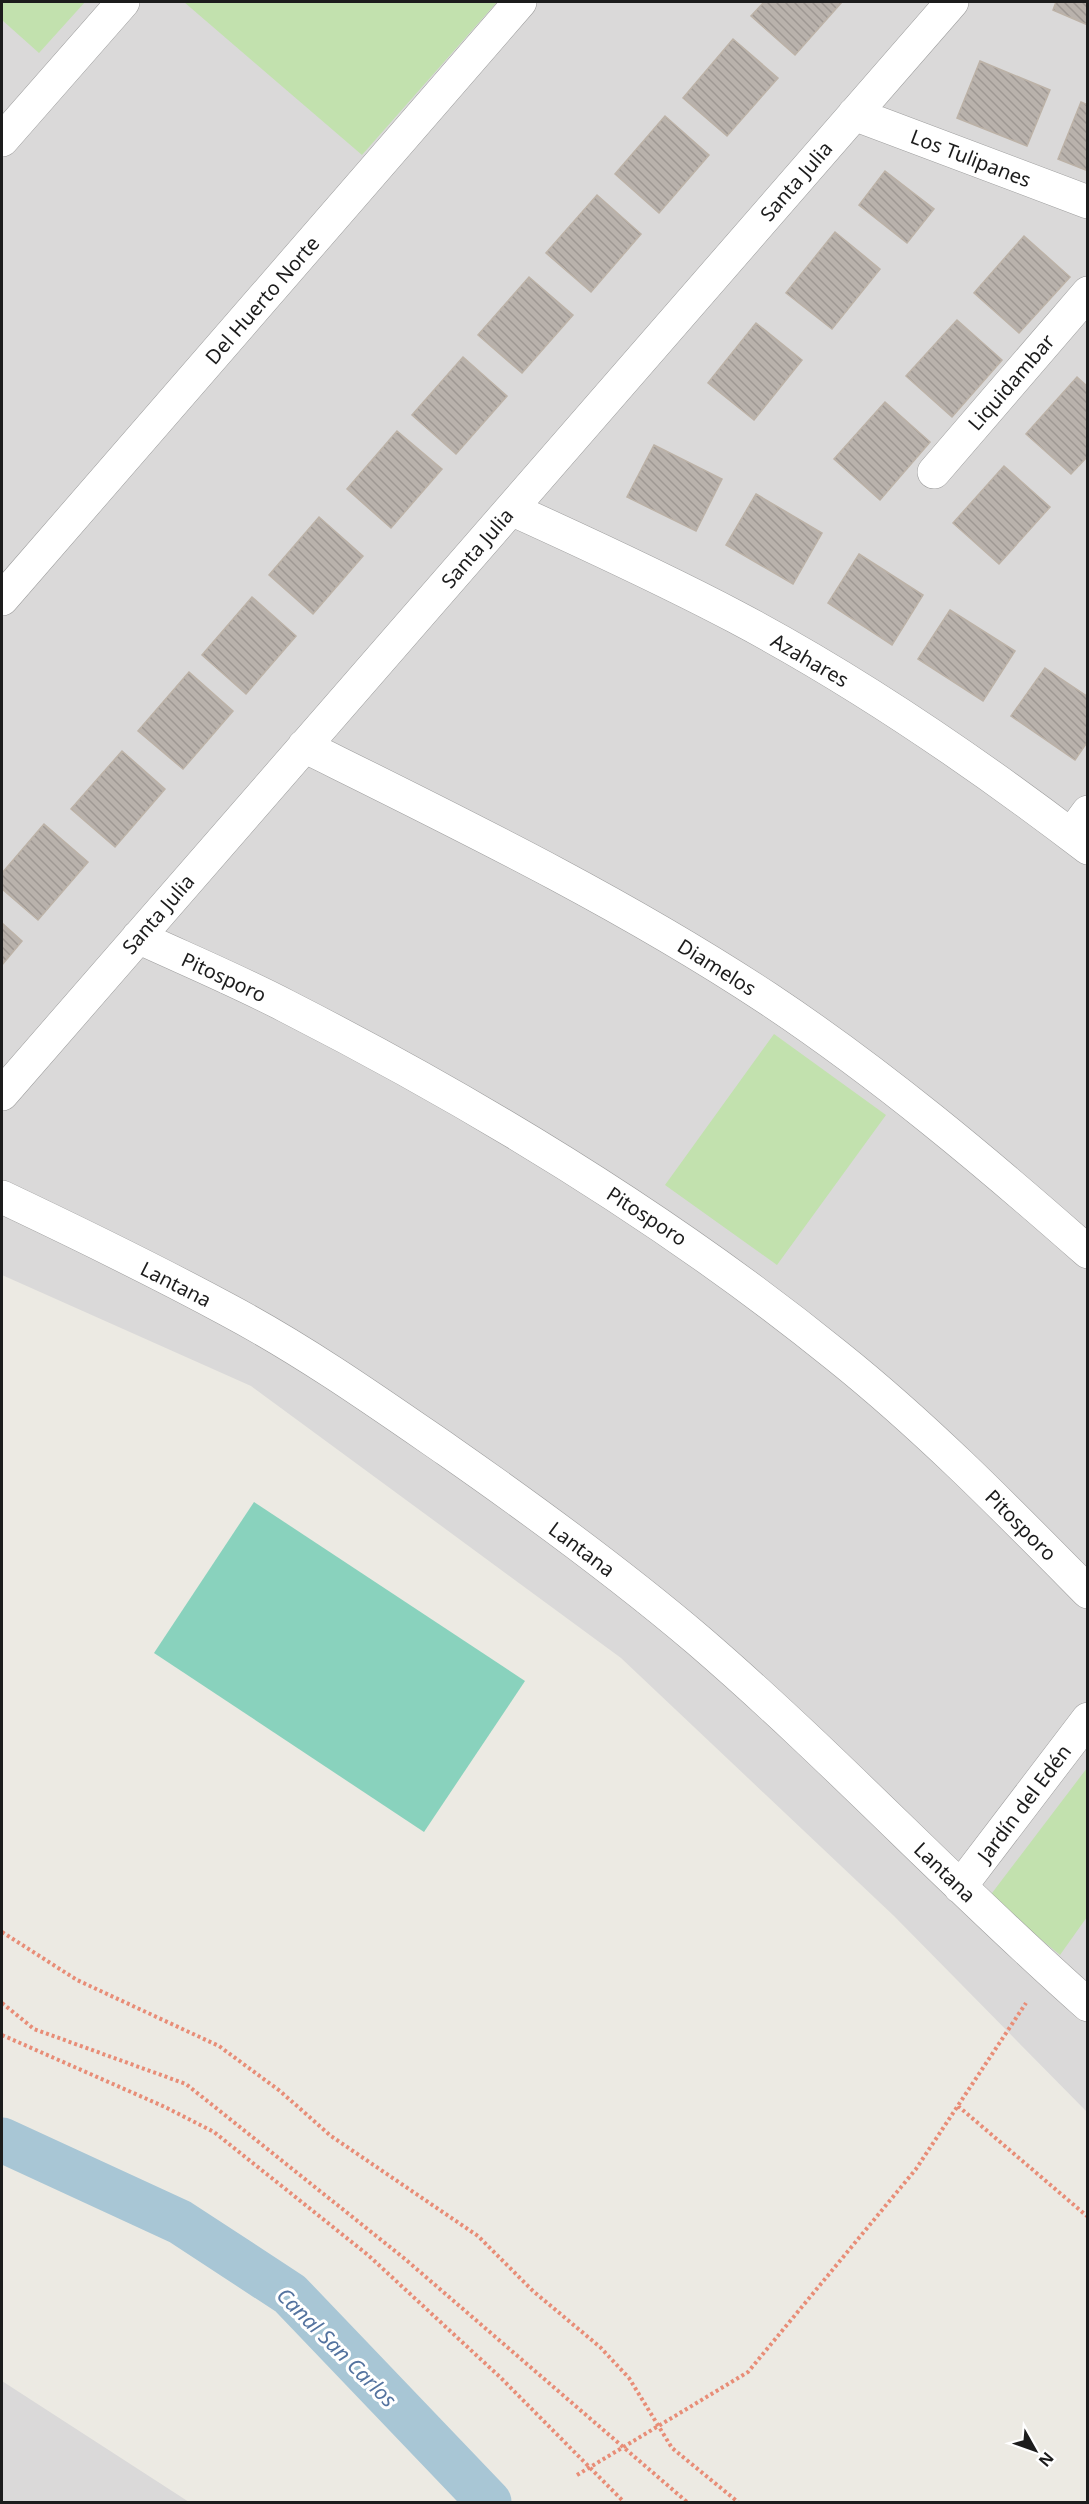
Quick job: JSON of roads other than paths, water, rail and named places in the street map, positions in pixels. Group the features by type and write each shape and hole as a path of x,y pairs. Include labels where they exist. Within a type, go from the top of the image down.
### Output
{"street":[{"path":"2,140 123,2"},
{"name":"Del Huerto Norte","path":"2,598 520,2"},
{"name":"Santa Julia","path":"2,1094 952,2"},
{"name":"Los Tulipanes","path":"854,114 1088,202"},
{"name":"Liquidambar","path":"934,472 1088,293"},
{"name":"Azahares","path":"511,509 726,612 851,683 1082,832"},
{"name":"Diamelos","path":"304,746 507,847 632,916 767,998 894,1090 1028,1199 1088,1252"},
{"name":"Pitosporo","path":"138,937 284,1005 466,1102 643,1213 719,1265 839,1357 916,1424 973,1477 1088,1592"},
{"name":"Lantana","path":"2,1197 78,1233 257,1327 347,1382 493,1483 630,1586 697,1640 768,1703 960,1887 1088,2005"},
{"name":"Jardín del Edén","path":"960,1887 1088,1719"}],"waterway":[{"name":"Canal San Carlos","path":"2,2140 180,2222 290,2294 489,2502"}]}
